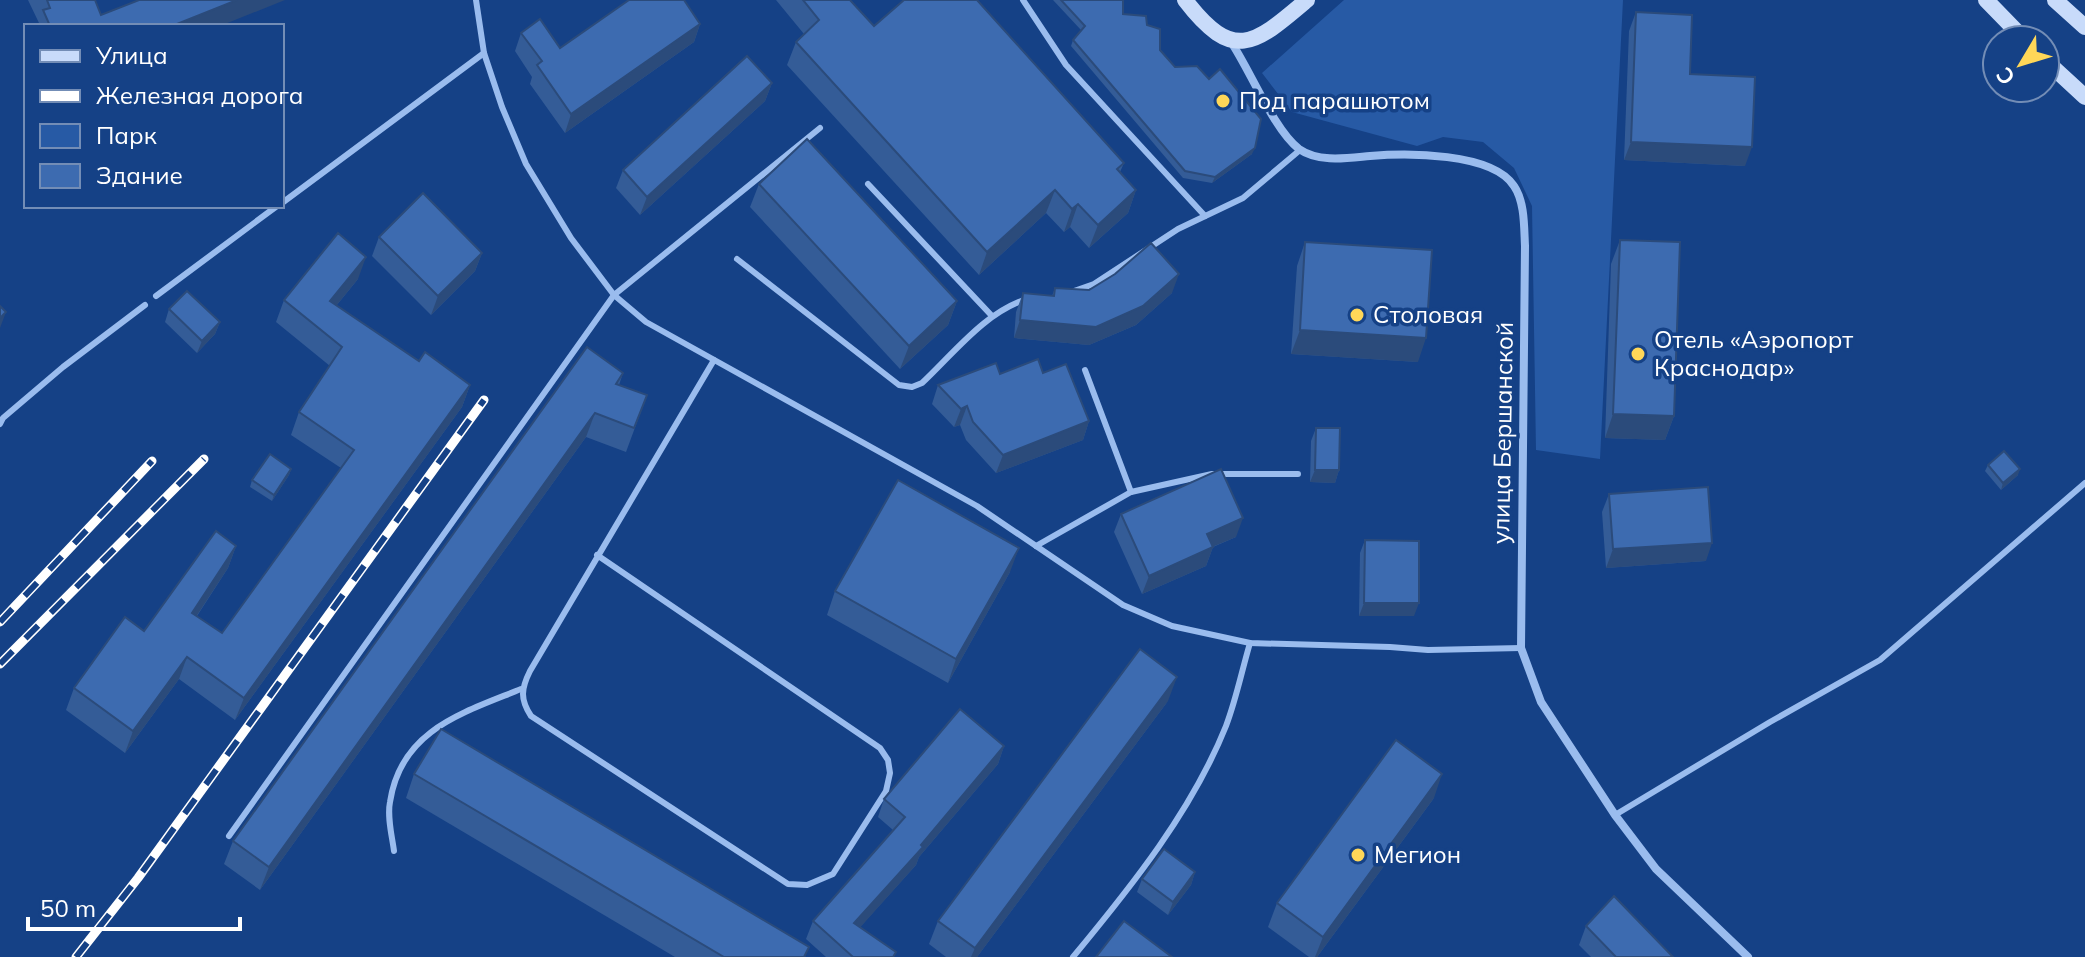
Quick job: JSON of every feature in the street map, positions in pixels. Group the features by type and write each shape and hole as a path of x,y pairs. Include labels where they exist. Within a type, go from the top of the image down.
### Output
{"main road":[{"path":"1185,0 1210,28 1230,41 1246,42 1267,33 1307,0"},
{"path":"1986,0 2009,24"},
{"path":"2055,0 2085,27"},
{"path":"2061,75 2085,97"}],"street":[{"path":"1230,41 1281,129 1300,150"},
{"name":"улица Бершанской","path":"1300,150 1331,160 1393,154 1471,161 1496,171 1515,187 1523,214 1525,246 1521,648 1541,702 1615,815 1656,869 1748,957"}],"lane":[{"path":"476,0 484,53 526,164 571,238 614,295 646,322 977,506 1123,605 1172,626 1250,643 1428,650 1521,648"},
{"path":"1023,0 1066,65 1205,216"},
{"path":"284,201 484,53"},
{"path":"229,836 614,295 820,128"},
{"path":"1061,293 1094,284 1152,244 1243,198 1300,150"},
{"path":"868,184 992,316"},
{"path":"156,296 275,208"},
{"path":"737,259 899,385 912,387 922,383 992,316 1011,304 1029,298"},
{"path":"0,424 63,367 145,305"},
{"path":"597,555 880,748 888,760 890,773 886,791 833,874 807,885 788,884 531,716 523,704 521,689 597,555 714,360"},
{"path":"1085,370 1131,492"},
{"path":"1036,546 1131,492 1212,474 1298,474"},
{"path":"1615,815 1880,660 2085,483"},
{"path":"1073,957 1112,911 1198,784 1226,725 1250,643"},
{"path":"394,851 389,805 396,775 410,749 436,727 465,711 521,689"}],"green space":[{"path":"1344,0 1623,0 1600,459 1536,450 1532,206 1514,168 1483,142 1443,137 1417,146 1292,112 1262,73"}],"building":[{"path":"47,0 95,0 101,15 139,0 237,0 177,24 49,24 43,10 50,8"},
{"path":"629,0 684,0 700,24 571,114 537,65 542,61 521,33 540,19 560,48"},
{"path":"803,0 850,0 874,26 904,0 977,0 1124,163 1117,169 1136,190 1098,225 1078,204 1072,209 1055,190 987,252 796,42 819,20"},
{"path":"1061,0 1123,0 1123,14 1146,16 1147,25 1160,29 1160,50 1175,67 1197,66 1209,79 1220,69 1261,119 1255,148 1215,177 1185,171 1073,40 1085,26"},
{"path":"1636,12 1692,15 1690,74 1755,77 1752,147 1631,142"},
{"path":"747,56 772,83 647,197 623,170"},
{"path":"807,139 957,301 909,346 759,184"},
{"path":"423,193 482,253 438,296 379,237"},
{"path":"338,233 366,257 330,301 419,361 425,352 470,385 244,698 187,657 133,731 74,688 125,617 144,631 216,531 236,546 192,613 222,633 354,450 299,412 342,347 284,300"},
{"path":"1620,240 1680,242 1674,416 1613,414"},
{"path":"1305,242 1432,250 1426,338 1300,330"},
{"path":"1151,243 1179,274 1143,306 1096,327 1020,320 1023,293 1054,296 1055,288 1089,290 1115,274"},
{"path":"187,291 220,322 202,341 169,309"},
{"path":"587,347 623,373 616,384 647,395 634,428 595,413 269,867 233,841"},
{"path":"1038,359 1043,373 1066,364 1089,421 1003,455 973,422 967,406 961,409 938,385 996,363 1000,374"},
{"path":"1316,428 1340,428 1339,470 1315,470"},
{"path":"2004,451 2020,469 2003,483 1988,465"},
{"path":"270,454 291,469 274,495 252,480"},
{"path":"1221,469 1243,518 1207,534 1213,547 1149,576 1121,514"},
{"path":"898,480 1019,548 956,659 835,591"},
{"path":"1708,487 1712,543 1613,549 1609,494"},
{"path":"1365,540 1419,541 1419,603 1364,603"},
{"path":"1140,649 1177,677 975,948 938,921"},
{"path":"960,709 1004,746 921,845 923,847 854,923 896,952 893,957 853,957 813,921 905,817 884,799"},
{"path":"441,729 809,947 804,957 724,957 414,774"},
{"path":"1396,740 1442,774 1323,937 1277,903"},
{"path":"1164,849 1195,872 1173,902 1142,879"},
{"path":"1614,896 1673,957 1616,957 1586,926"},
{"path":"1124,921 1172,957 1096,957"}],"railway":[{"path":"76,957 138,878 484,400"},
{"path":"0,664 204,459"},
{"path":"0,622 152,461"}],"place":[{"name":"Под парашютом","path":"1223,101"},
{"name":"Столовая","path":"1357,315"},
{"name":"Отель «Аэропорт Краснодар»","path":"1638,354"},
{"name":"Мегион","path":"1358,855"}]}
